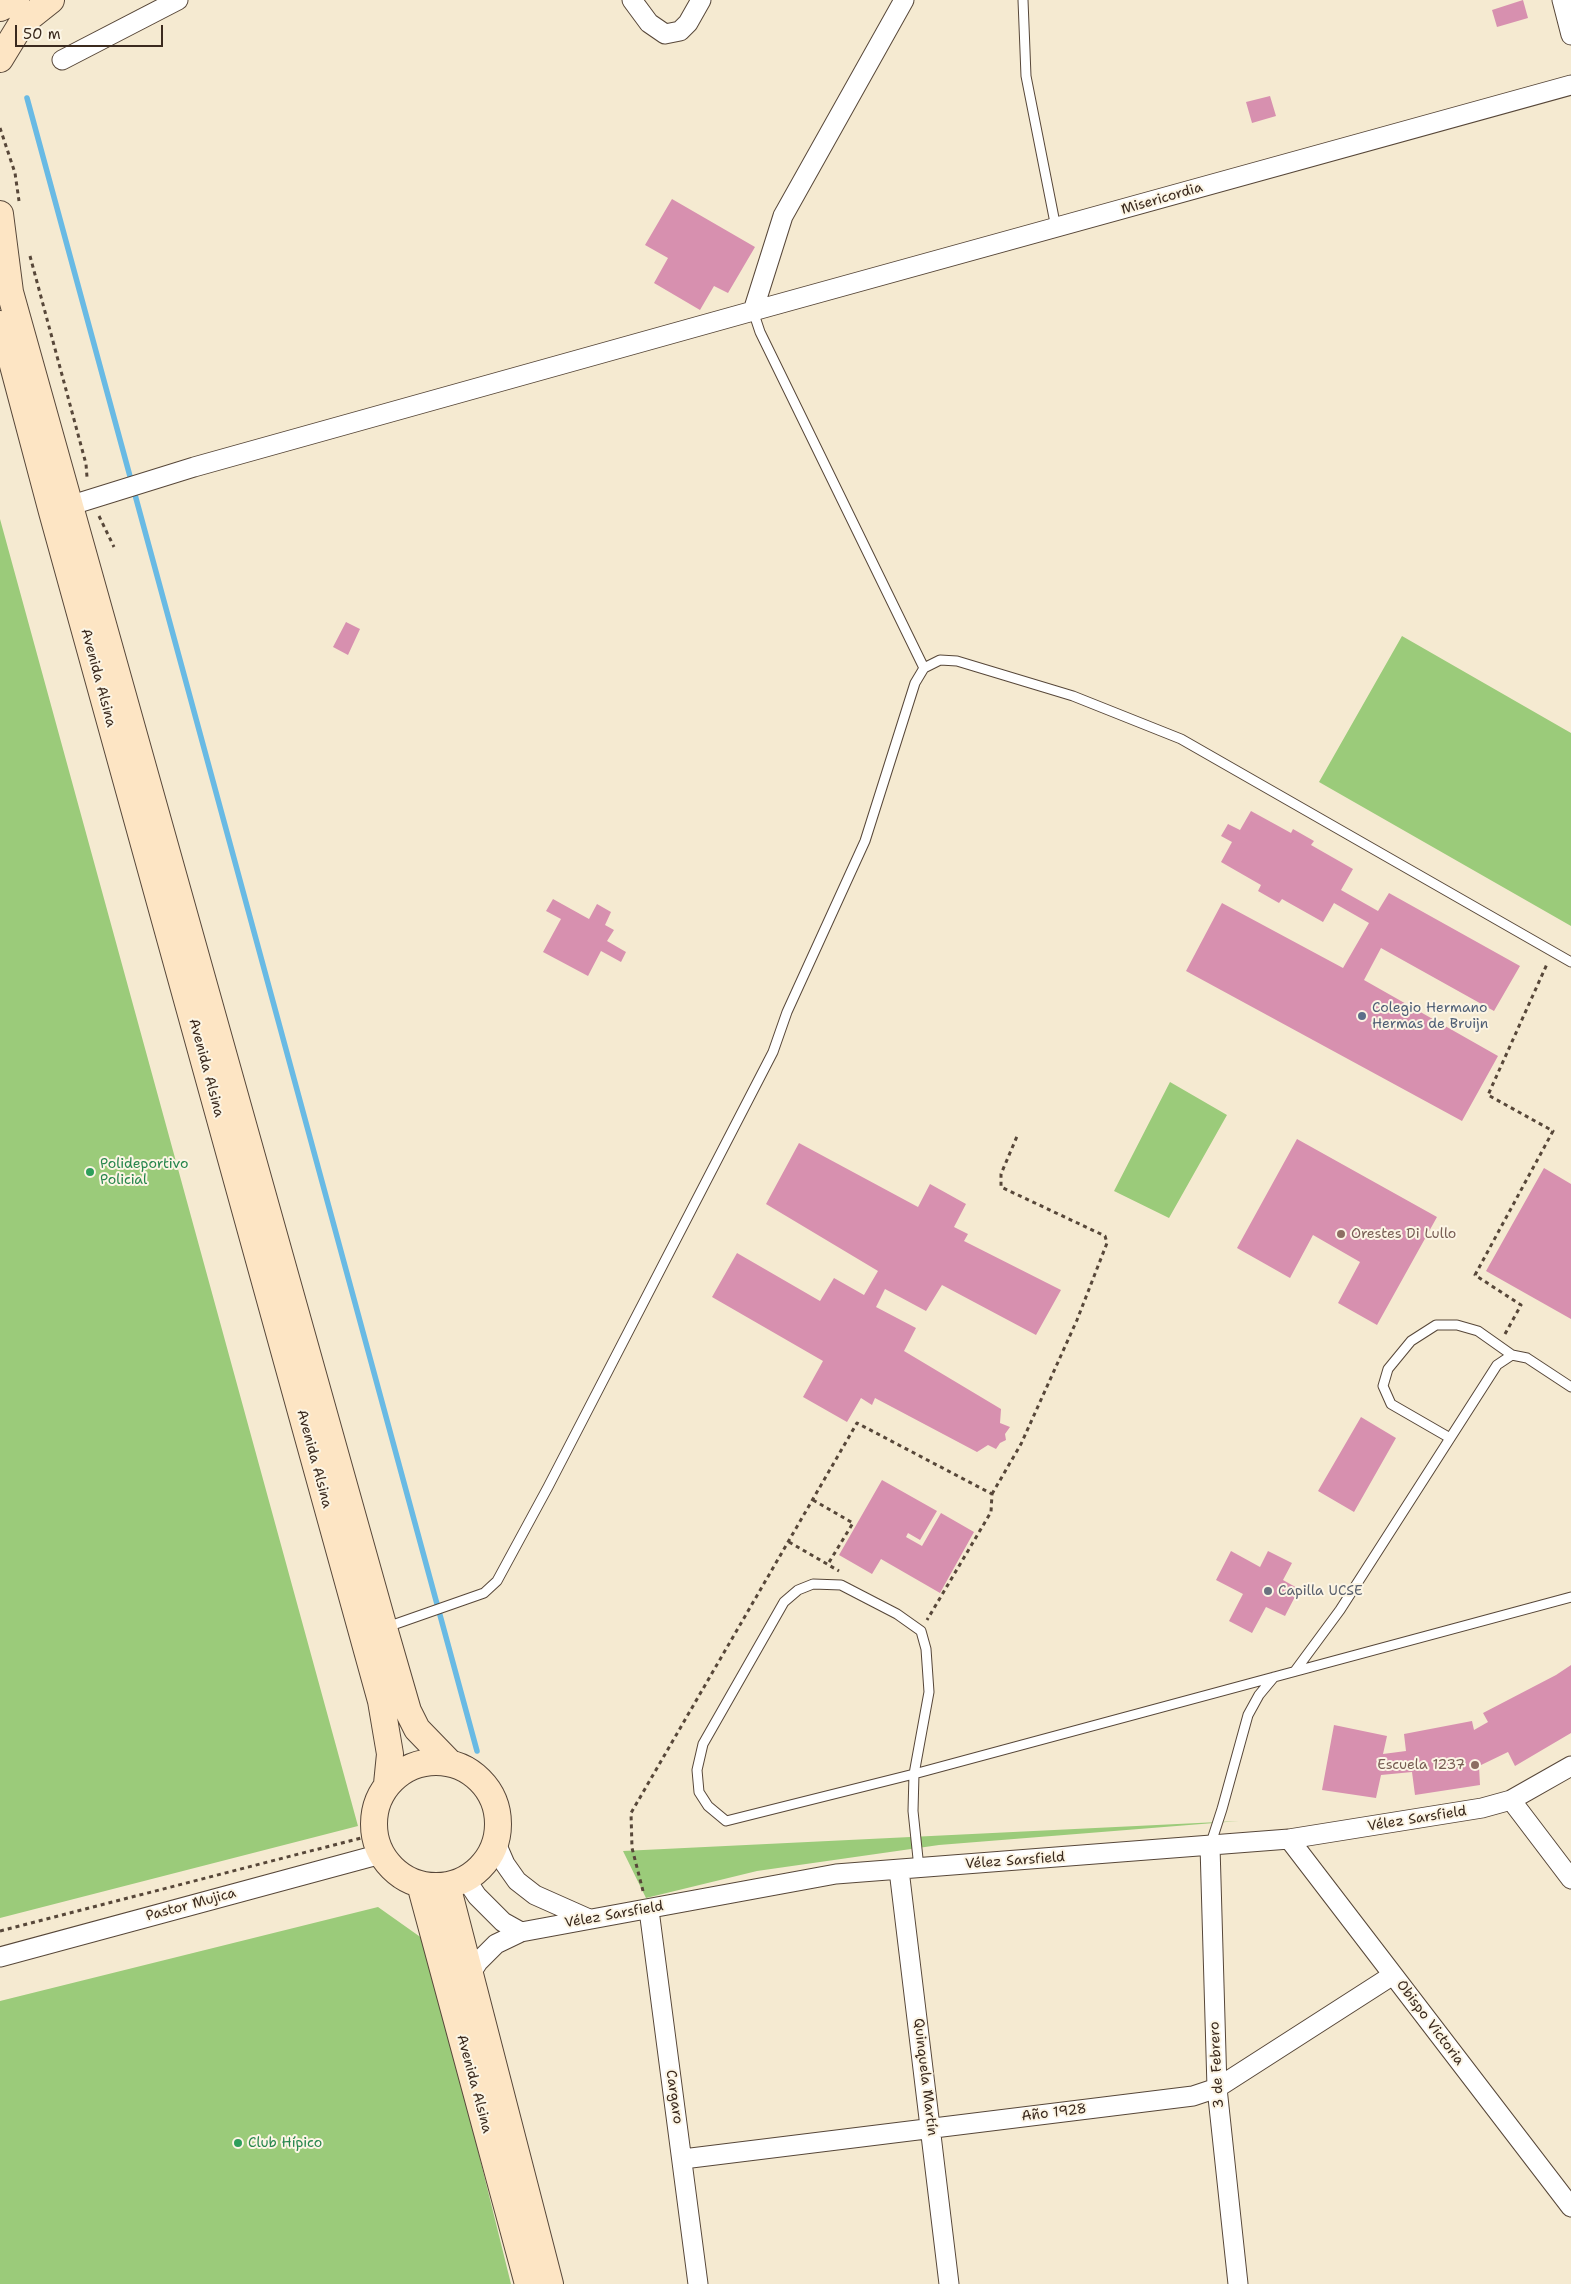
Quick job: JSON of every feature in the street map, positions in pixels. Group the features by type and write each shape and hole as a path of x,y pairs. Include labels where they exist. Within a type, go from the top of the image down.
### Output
{"main road":[{"path":"0,8 16,0"},
{"path":"0,59 22,23 51,0"},
{"path":"10,210 10,292 20,353"},
{"path":"0,324 20,353"},
{"name":"Avenida Alsina","path":"20,353 72,506 384,1628 411,1717 417,1729 449,1762"},
{"name":"Avenida Alsina","path":"72,506 381,1701 390,1754 380,1792"},
{"path":"432,1761 449,1762 468,1770 478,1779 494,1801 498,1821 495,1841 488,1856 478,1869 456,1882 420,1884 404,1877 391,1867 381,1854 375,1836 374,1818 378,1800 380,1792 400,1772 415,1765 432,1761"},
{"name":"Avenida Alsina","path":"456,1882 469,1976 550,2284"},
{"name":"Avenida Alsina","path":"420,1884 528,2284"}],"street":[{"path":"62,60 178,0"},
{"path":"632,0 649,23 665,34 680,31 688,23 701,0"},
{"path":"753,311 783,216 904,0"},
{"path":"1562,0 1571,35"},
{"name":"Misericordia","path":"72,506 204,464 1571,85"},
{"name":"Vélez Sarsfield","path":"469,1976 478,1962 496,1944 522,1932 649,1910 808,1878 1290,1839 1482,1808 1511,1800 1571,1766"},
{"path":"1511,1800 1571,1879"},
{"name":"Obispo Victoria","path":"1290,1839 1571,2207"},
{"path":"495,1841 505,1864 517,1881 535,1895 589,1920"},
{"name":"3 de Febrero","path":"1210,1846 1217,2088 1238,2284"},
{"name":"Pastor Mujica","path":"0,1957 381,1854"},
{"name":"Quinquela Martín","path":"899,1870 949,2284"},
{"path":"456,1882 477,1896 504,1922 522,1932"},
{"name":"Cargaro","path":"649,1910 698,2284"},
{"name":"Año 1928","path":"682,2159 1194,2096 1217,2088 1393,1975"}],"lane":[{"path":"1023,0 1026,76 1056,229"},
{"path":"753,311 760,332 924,668"},
{"path":"384,1628 484,1592 497,1581 548,1487 774,1052 787,1012 865,841 915,683 924,668 940,660 957,661 1073,696 1181,739 1571,962"},
{"path":"1450,1438 1391,1404 1383,1386 1388,1369 1411,1341 1436,1325 1457,1325 1478,1331 1512,1355 1527,1358 1571,1387"},
{"path":"1295,1671 1340,1610 1497,1365 1512,1355"},
{"path":"919,1868 913,1811 914,1774 929,1692 926,1649 921,1631 897,1614 841,1585 814,1584 798,1590 784,1602 703,1744 697,1770 700,1792 708,1806 726,1821 914,1774 1571,1597"},
{"path":"1210,1846 1248,1715 1259,1695 1274,1677"}],"path":[{"path":"0,128 15,173 10,210"},
{"path":"29,250 86,464 87,481 72,506 114,548"},
{"path":"1498,1345 1521,1305 1475,1275 1553,1132 1488,1095 1552,951"},
{"path":"992,1494 1025,1435 1077,1320 1107,1243 1105,1236 1001,1187 1001,1174 1018,1134"},
{"path":"813,1500 853,1523 828,1564"},
{"path":"921,1631 991,1512"},
{"path":"789,1542 840,1572 841,1585"},
{"path":"0,1931 361,1838 364,1833 365,1822 380,1792"}],"green space":[{"name":"Polideportivo Policial","path":"0,519 358,1826 0,1918"},
{"path":"1402,636 1571,733 1571,926 1319,782"},
{"path":"1170,1082 1227,1115 1169,1218 1114,1191"},
{"path":"1239,1821 939,1845 757,1871 646,1898 623,1851"},
{"name":"Club Hípico","path":"378,1907 426,1941 511,2284 0,2284 0,2001"}],"building":[{"path":"1523,0 1528,18 1497,27 1492,10"},
{"path":"1270,96 1276,116 1252,123 1246,102"},
{"path":"672,199 755,247 728,293 714,286 700,310 654,283 668,258 645,245"},
{"path":"346,622 360,629 348,655 333,647"},
{"path":"1251,811 1291,833 1293,829 1314,841 1311,845 1353,869 1341,890 1378,911 1389,893 1520,966 1494,1011 1381,948 1364,980 1498,1056 1462,1121 1186,971 1222,903 1343,968 1369,923 1334,903 1323,922 1282,899 1279,903 1258,891 1261,885 1221,862 1232,842 1221,836 1228,824 1240,830"},
{"path":"553,899 589,919 597,904 611,912 605,925 614,930 607,941 626,952 621,962 601,951 588,976 543,952 561,919 546,911"},
{"path":"1297,1139 1437,1217 1377,1325 1338,1303 1360,1262 1313,1235 1290,1278 1237,1248"},
{"path":"799,1143 918,1207 930,1184 966,1204 954,1227 968,1234 964,1241 1061,1290 1036,1335 942,1285 926,1311 885,1289 876,1307 916,1328 904,1351 1001,1409 1000,1423 1010,1427 1005,1434 1006,1440 1000,1443 996,1449 988,1445 977,1452 875,1398 872,1405 861,1398 847,1422 803,1397 823,1361 712,1297 737,1253 820,1301 834,1278 864,1295 878,1271 766,1204"},
{"path":"1544,1168 1571,1184 1571,1319 1486,1271"},
{"path":"1361,1417 1396,1438 1354,1512 1318,1491"},
{"path":"882,1480 937,1511 920,1540 908,1533 906,1537 922,1546 941,1513 974,1532 940,1593 881,1559 872,1574 839,1555"},
{"name":"Capilla UCSE","path":"1231,1551 1260,1567 1268,1551 1292,1563 1283,1580 1299,1589 1285,1616 1266,1607 1252,1633 1229,1621 1243,1594 1216,1580"},
{"path":"1571,1665 1571,1733 1515,1766 1508,1752 1479,1766 1480,1785 1415,1795 1412,1772 1381,1775 1376,1798 1322,1790 1334,1725 1387,1736 1383,1754 1406,1751 1404,1734 1472,1721 1474,1730 1488,1722 1483,1713 1556,1675"}],"waterway":[{"path":"27,98 477,1751"}],"place":[{"name":"Colegio Hermano Hermas de Bruijn","path":"1362,1016"},
{"name":"Polideportivo Policial","path":"90,1172"},
{"name":"Orestes Di Lullo","path":"1341,1234"},
{"name":"Capilla UCSE","path":"1268,1591"},
{"name":"Escuela 1237","path":"1475,1765"},
{"name":"Club Hípico","path":"238,2143"}]}
